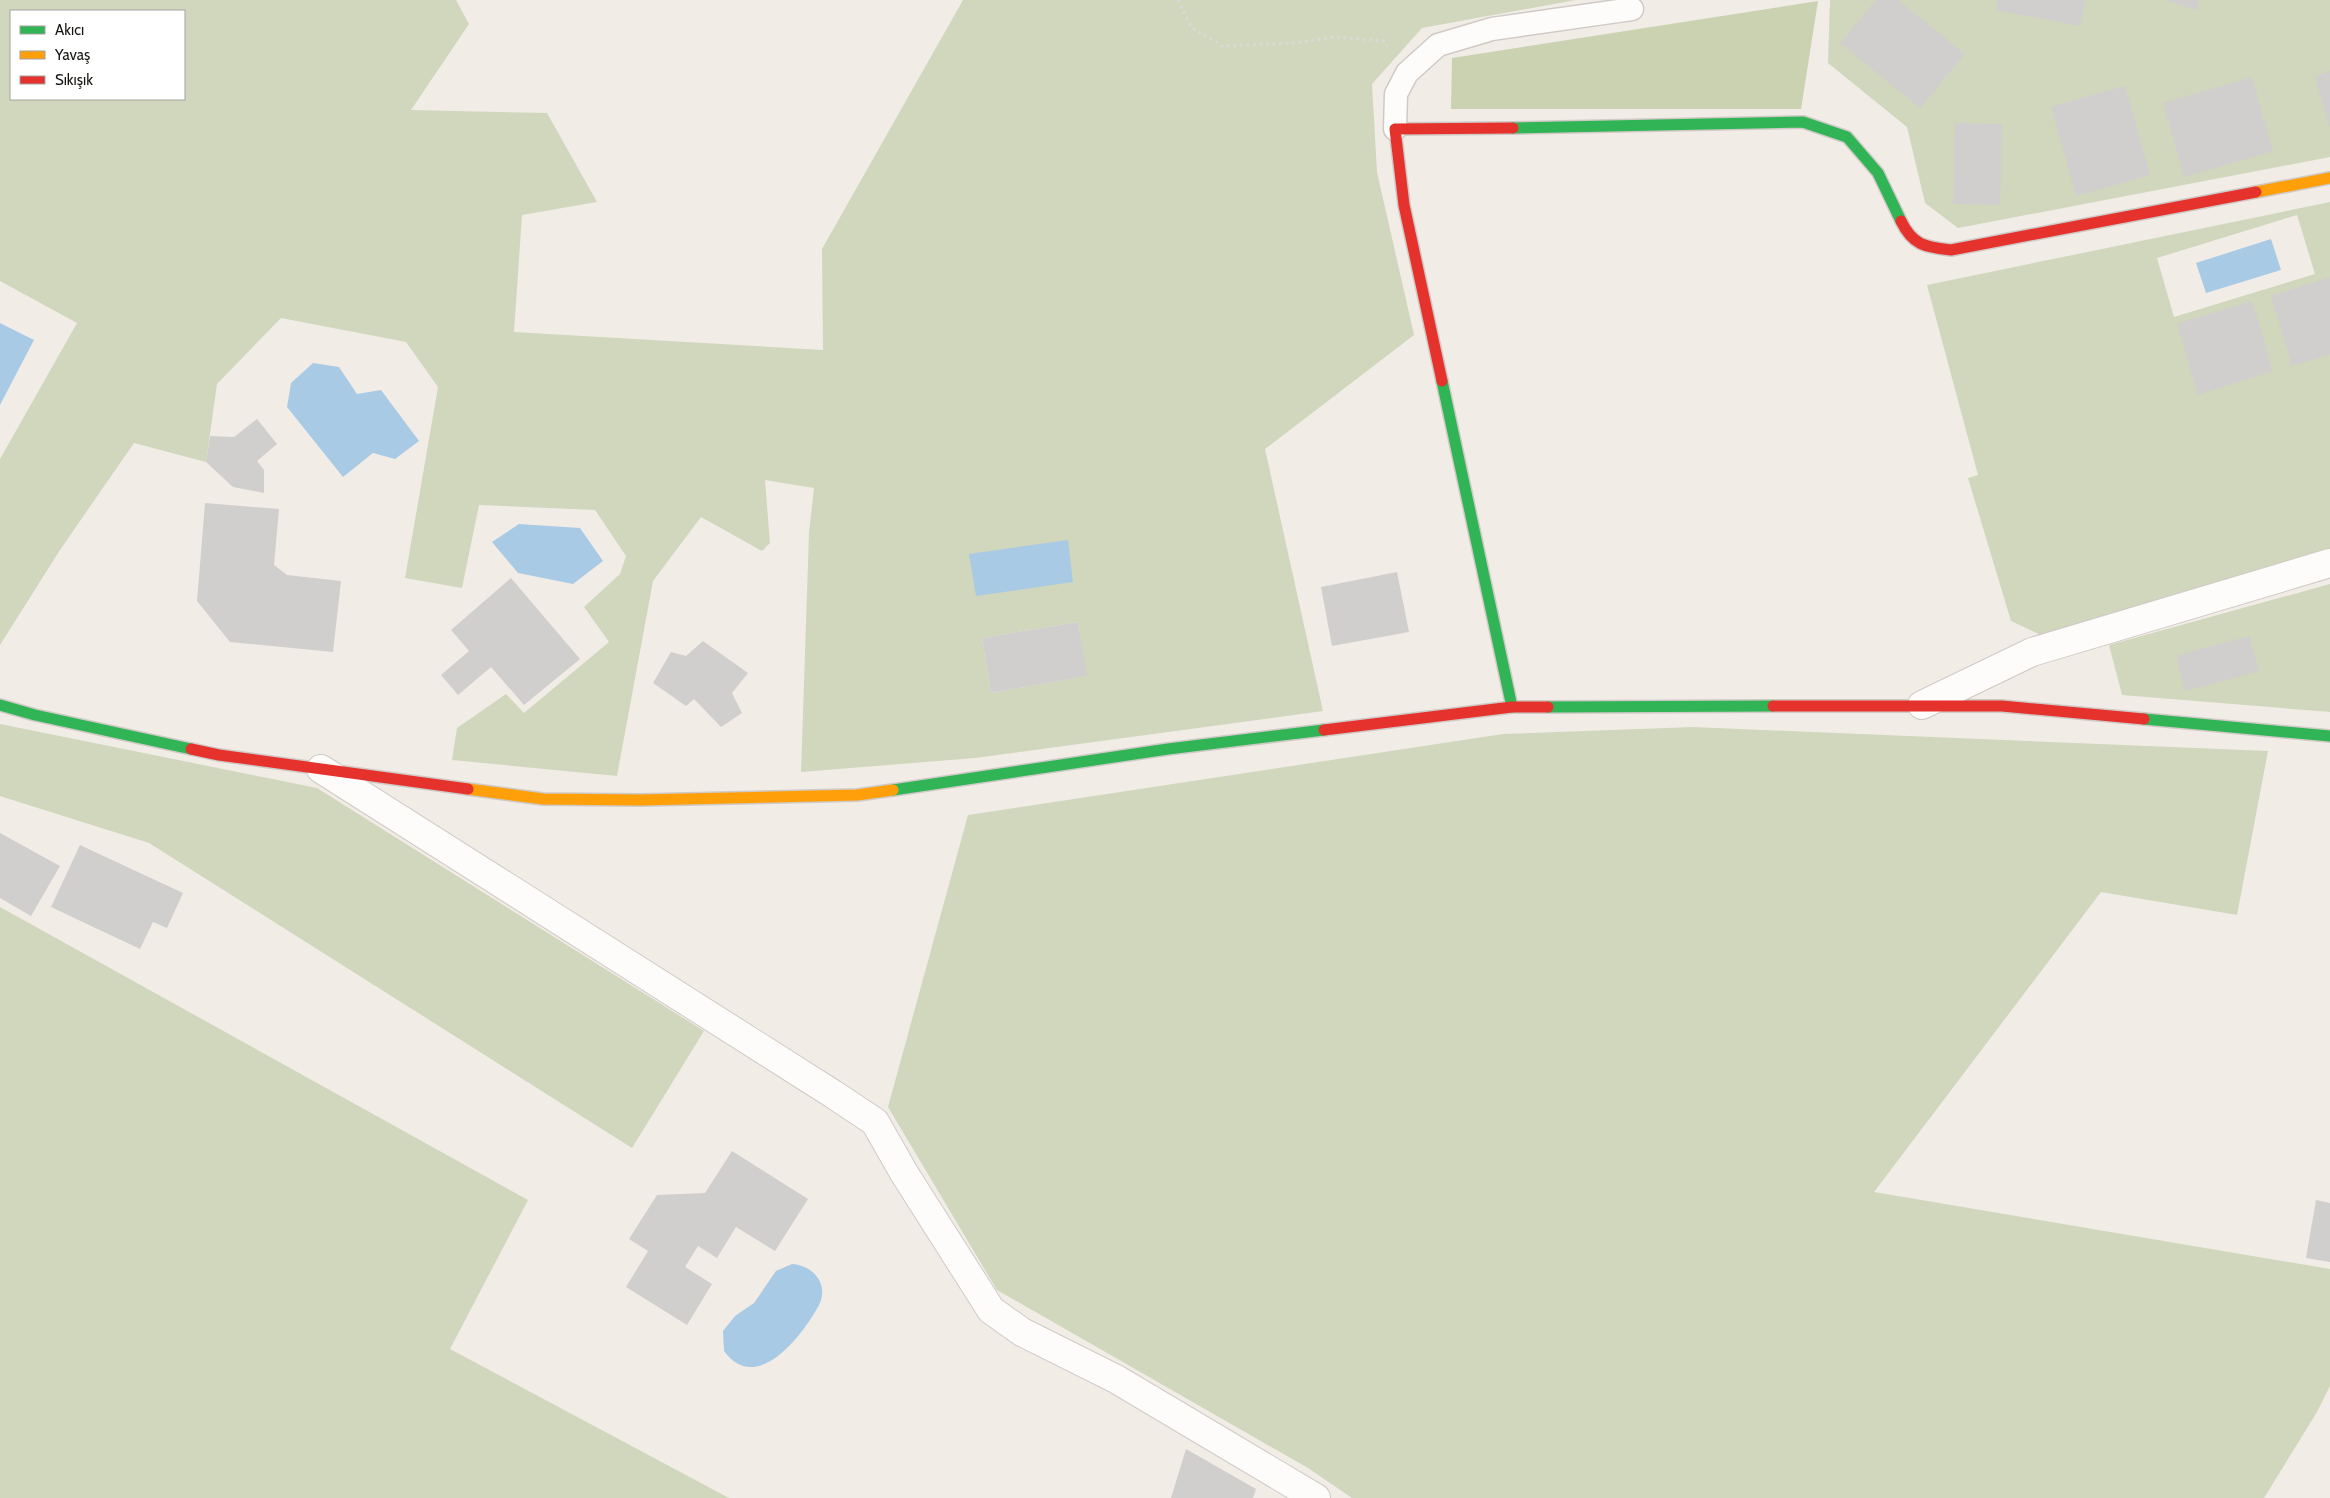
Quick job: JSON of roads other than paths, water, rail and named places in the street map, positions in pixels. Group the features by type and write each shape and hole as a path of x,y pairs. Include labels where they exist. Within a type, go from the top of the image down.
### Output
{"street":[{"path":"1512,707 1404,205 1395,129 1430,130 1803,122 1847,137 1878,173 1905,229 1923,247 1951,250 2330,178"},
{"path":"1922,704 2032,652 2330,563"},
{"path":"0,705 45,717 219,755 543,799 640,800 856,795 1038,770 1168,749 1512,707 1922,704 2002,706 2330,736"},
{"path":"321,769 875,1122 904,1173 991,1310 1022,1332 1116,1379 1316,1498"}],"lane":[{"path":"1395,129 1396,94 1407,73 1438,46 1492,29 1632,9"}],"water":[{"path":"2271,239 2281,270 2206,293 2196,263"},
{"path":"0,323 34,340 0,405"},
{"path":"313,363 339,367 357,394 381,390 419,441 395,459 373,453 343,477 287,407 291,383"},
{"path":"519,524 580,528 603,561 573,584 518,573 492,542"},
{"path":"1068,540 1073,582 976,596 969,554"},
{"path":"792,1264 805,1267 816,1275 819,1280 822,1286 822,1293 818,1308 793,1342 771,1361 759,1366 747,1367 735,1362 724,1351 723,1331 735,1316 754,1303 776,1271"}]}
